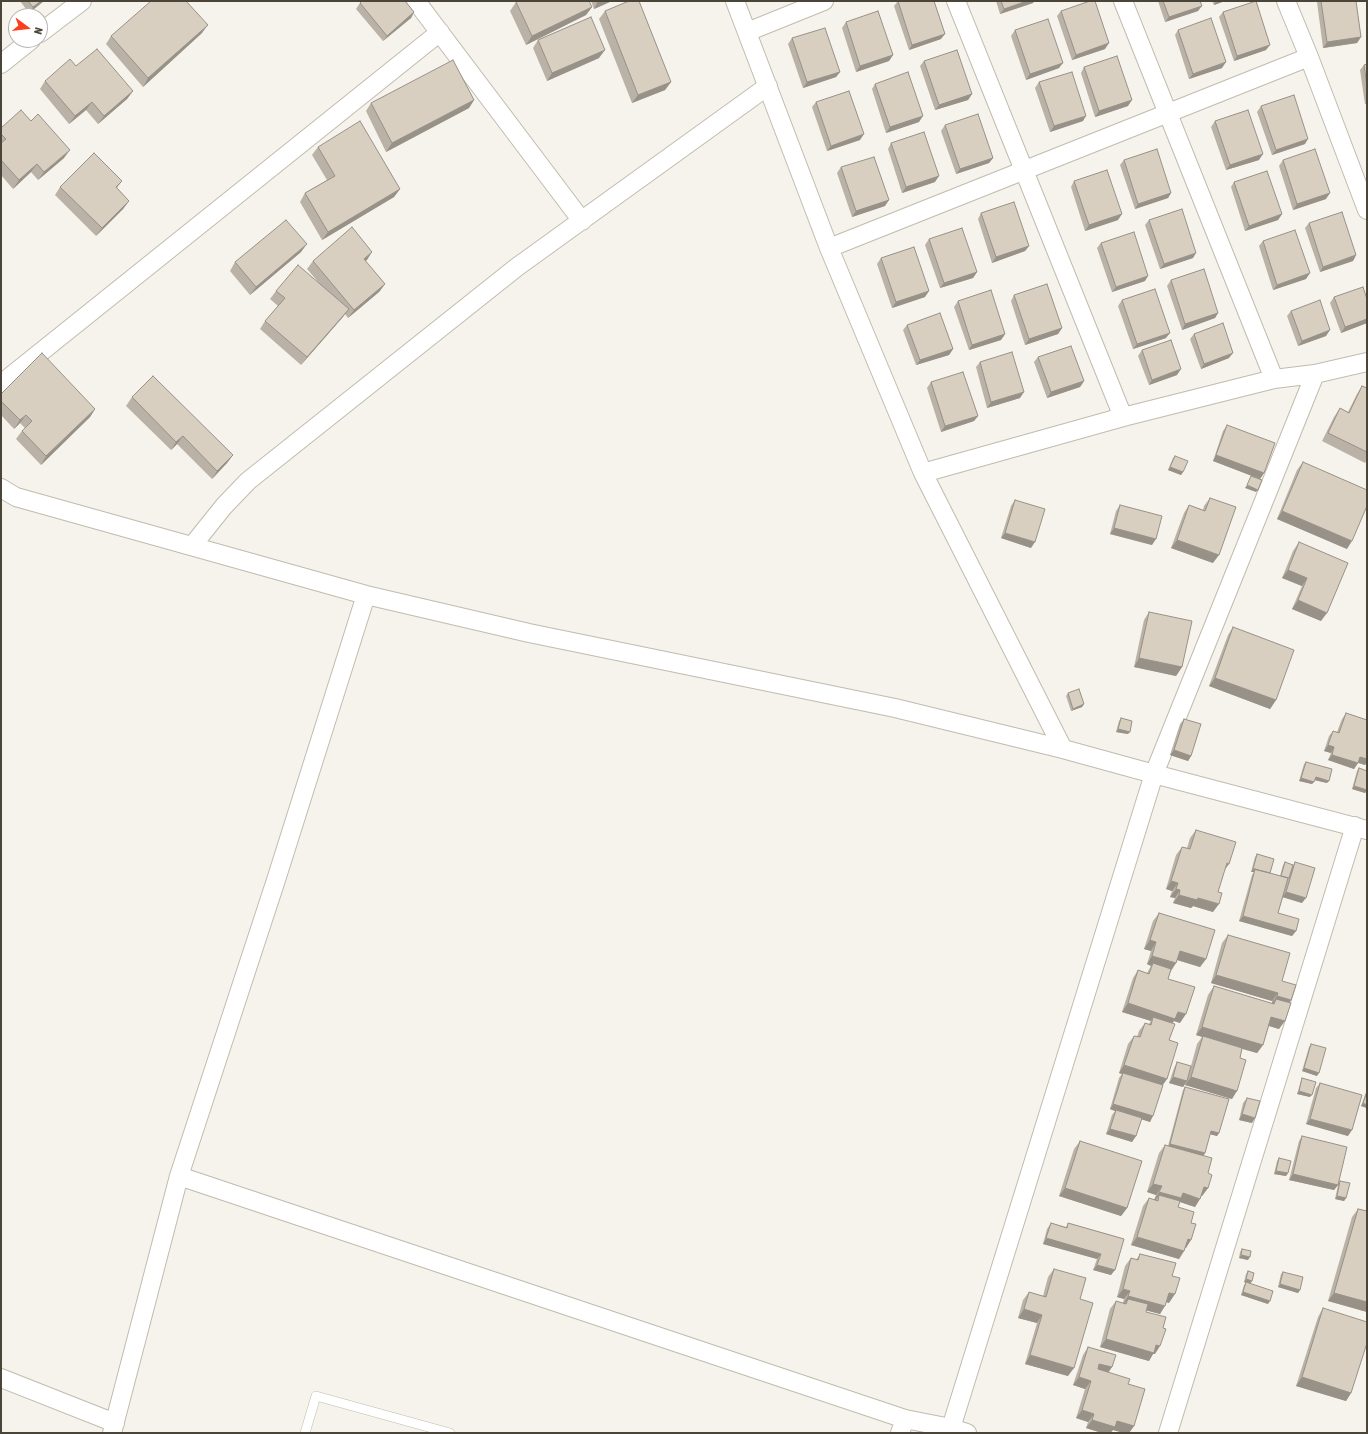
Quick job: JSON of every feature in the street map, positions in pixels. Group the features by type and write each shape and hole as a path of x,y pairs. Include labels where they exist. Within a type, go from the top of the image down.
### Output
{"street":[{"path":"48,27 82,1"},
{"path":"416,1 582,221"},
{"path":"735,1 829,248 923,473 1064,749"},
{"path":"746,32 824,1"},
{"path":"956,1 1123,417"},
{"path":"1123,1 1274,379"},
{"path":"1286,1 1361,182 1367,210"},
{"path":"1,384 440,32"},
{"path":"1,64 21,48"},
{"path":"829,248 1309,57"},
{"path":"192,546 224,506 248,481 517,267 768,86"},
{"path":"923,473 1123,417 1274,379 1315,374 1367,362"},
{"path":"179,1176 903,1426 959,1431 1154,774 1315,374"},
{"path":"1,488 16,497 366,595 529,633 895,708 1064,749 1361,828 1168,1433"},
{"path":"1,1378 114,1428 179,1176 366,595"}],"lane":[{"path":"305,1433 316,1396 450,1433"}],"building":[{"path":"28,1 41,1 33,7"},
{"path":"151,1 186,1 208,25 148,78 111,36"},
{"path":"362,1 405,1 414,12 387,36 360,3"},
{"path":"589,1 592,7 532,36 516,2"},
{"path":"629,1 639,1 671,82 638,95 605,11"},
{"path":"898,1 934,1 945,34 912,45"},
{"path":"1001,1 1027,1 1004,9"},
{"path":"1090,1 1095,1 1109,43 1076,55 1061,11"},
{"path":"1163,1 1200,1 1202,6 1169,17"},
{"path":"1256,1 1270,45 1237,56 1223,12"},
{"path":"1321,1 1356,1 1361,37 1327,42"},
{"path":"878,11 893,55 860,66 846,22"},
{"path":"591,17 605,50 552,73 538,40"},
{"path":"1211,18 1226,62 1193,74 1178,30"},
{"path":"1048,19 1063,63 1030,74 1015,30"},
{"path":"825,28 840,72 807,82 792,38"},
{"path":"97,49 133,91 104,116 92,102 75,116 45,81 70,59 76,66"},
{"path":"957,50 972,94 939,105 924,61"},
{"path":"1117,56 1132,100 1099,111 1084,67"},
{"path":"453,60 474,100 392,143 371,103"},
{"path":"1367,64 1367,86 1364,65"},
{"path":"908,72 923,116 890,127 875,84"},
{"path":"1072,72 1086,116 1054,126 1039,82"},
{"path":"849,91 864,134 831,146 816,102"},
{"path":"1294,95 1308,139 1276,150 1261,106"},
{"path":"21,110 31,121 38,114 70,150 44,172 37,164 19,180 1,160 1,143 6,139 1,134 1,128"},
{"path":"1248,110 1263,154 1230,165 1215,121"},
{"path":"978,114 993,158 960,169 945,125"},
{"path":"360,121 400,189 328,232 305,193 335,176 318,147"},
{"path":"924,132 939,176 906,187 891,143"},
{"path":"1157,149 1171,193 1138,204 1124,160"},
{"path":"1315,149 1330,193 1297,204 1283,160"},
{"path":"94,153 122,181 116,187 129,201 102,228 60,187"},
{"path":"874,157 889,200 856,211 841,167"},
{"path":"1107,170 1122,214 1089,225 1074,181"},
{"path":"1267,171 1282,214 1249,226 1234,182"},
{"path":"1014,202 1029,246 996,257 981,213"},
{"path":"1182,209 1196,253 1164,264 1149,220"},
{"path":"1342,212 1356,255 1323,267 1309,223"},
{"path":"286,220 307,244 256,287 235,262"},
{"path":"352,227 372,252 364,259 385,284 354,310 313,261"},
{"path":"962,228 977,272 944,283 929,239"},
{"path":"1295,230 1310,273 1277,285 1263,241"},
{"path":"1134,232 1148,276 1116,287 1101,243"},
{"path":"914,247 929,291 896,302 881,258"},
{"path":"298,265 349,309 307,357 265,321 285,298 276,291"},
{"path":"1204,269 1218,313 1185,324 1171,280"},
{"path":"1047,284 1062,328 1029,339 1014,295"},
{"path":"1363,287 1367,299 1367,319 1345,327 1334,297"},
{"path":"1155,289 1170,333 1137,344 1122,300"},
{"path":"991,290 1005,334 972,345 958,301"},
{"path":"1320,300 1330,330 1302,341 1291,311"},
{"path":"940,313 953,349 920,360 907,325"},
{"path":"1223,323 1233,353 1204,364 1194,334"},
{"path":"1171,340 1181,369 1152,380 1142,350"},
{"path":"1071,346 1084,381 1051,392 1038,357"},
{"path":"1012,352 1024,392 991,402 980,362"},
{"path":"42,353 95,409 46,456 22,431 32,421 26,415 20,420 1,401 1,394"},
{"path":"963,372 978,416 945,426 931,382"},
{"path":"153,376 233,455 217,471 183,436 176,442 132,397"},
{"path":"1362,386 1367,388 1367,452 1328,433 1340,408 1349,413"},
{"path":"1227,425 1275,443 1264,473 1216,455"},
{"path":"1175,456 1188,461 1183,472 1170,467"},
{"path":"1303,462 1367,490 1367,506 1352,541 1282,511"},
{"path":"1251,476 1262,480 1258,490 1247,485"},
{"path":"1210,498 1236,507 1219,555 1177,540 1189,505 1205,511"},
{"path":"1015,500 1045,509 1035,542 1005,533"},
{"path":"1120,505 1162,516 1156,539 1114,528"},
{"path":"1299,542 1348,563 1327,613 1298,600 1307,578 1288,570"},
{"path":"1149,612 1192,621 1182,667 1139,658"},
{"path":"1233,627 1294,650 1276,700 1215,678"},
{"path":"1079,689 1084,704 1073,709 1068,693"},
{"path":"1346,713 1367,720 1367,759 1360,757 1358,763 1332,755 1334,747 1328,745 1333,731 1339,733"},
{"path":"1121,718 1132,721 1130,732 1118,729"},
{"path":"1184,719 1201,724 1191,756 1174,750"},
{"path":"1306,762 1332,769 1329,781 1316,777 1314,782 1301,778"},
{"path":"1359,768 1367,771 1367,790 1354,786"},
{"path":"1196,830 1236,842 1229,864 1227,863 1218,892 1222,893 1219,904 1198,898 1197,900 1179,895 1180,890 1176,889 1178,883 1171,881 1182,847 1190,849"},
{"path":"1257,854 1274,859 1270,873 1253,869"},
{"path":"1285,862 1293,865 1289,878 1281,876"},
{"path":"1295,862 1315,868 1306,898 1286,892"},
{"path":"1255,869 1288,878 1278,913 1299,919 1296,931 1243,916"},
{"path":"1159,913 1215,930 1206,959 1180,951 1176,963 1152,956 1156,942 1150,940"},
{"path":"1228,935 1290,953 1282,981 1296,985 1291,1000 1277,996 1278,993 1216,975"},
{"path":"1153,963 1171,969 1168,979 1195,987 1186,1014 1178,1012 1175,1019 1128,1003 1138,970 1149,974"},
{"path":"1214,986 1274,1004 1276,999 1291,1003 1285,1021 1271,1017 1263,1045 1202,1027"},
{"path":"1153,1017 1175,1024 1169,1040 1178,1043 1167,1079 1124,1065 1134,1036 1140,1037 1145,1023 1151,1025"},
{"path":"1203,1036 1242,1048 1240,1058 1246,1060 1237,1091 1191,1077"},
{"path":"1311,1044 1326,1048 1319,1073 1304,1068"},
{"path":"1177,1062 1191,1066 1187,1081 1173,1077"},
{"path":"1123,1073 1163,1085 1153,1116 1113,1104"},
{"path":"1302,1078 1316,1082 1312,1095 1299,1091"},
{"path":"1320,1083 1362,1095 1352,1130 1310,1119"},
{"path":"1185,1087 1229,1099 1219,1133 1211,1131 1205,1153 1170,1144"},
{"path":"1367,1092 1367,1105 1363,1103"},
{"path":"1247,1098 1260,1101 1255,1118 1242,1114"},
{"path":"1116,1110 1142,1118 1136,1136 1110,1129"},
{"path":"1302,1136 1347,1147 1338,1185 1293,1174"},
{"path":"1080,1141 1142,1161 1127,1208 1065,1188"},
{"path":"1165,1145 1212,1158 1208,1173 1212,1175 1208,1188 1204,1187 1200,1199 1183,1193 1181,1198 1159,1192 1162,1186 1153,1184"},
{"path":"1279,1158 1291,1161 1288,1173 1276,1171"},
{"path":"1340,1181 1350,1183 1346,1198 1337,1196"},
{"path":"1159,1195 1180,1201 1178,1207 1194,1212 1191,1223 1196,1224 1191,1240 1188,1239 1184,1251 1137,1237 1149,1198 1158,1201"},
{"path":"1358,1209 1367,1211 1367,1302 1334,1293"},
{"path":"1051,1223 1067,1228 1068,1223 1124,1239 1115,1270 1097,1265 1101,1254 1046,1238"},
{"path":"1242,1249 1251,1251 1250,1257 1241,1255"},
{"path":"1140,1254 1176,1263 1172,1276 1180,1278 1175,1294 1169,1293 1165,1306 1128,1296 1130,1291 1123,1289 1131,1258 1138,1260"},
{"path":"1054,1269 1086,1278 1080,1299 1093,1303 1074,1368 1030,1355 1042,1315 1024,1309 1029,1292 1046,1297"},
{"path":"1248,1271 1254,1273 1252,1281 1246,1279"},
{"path":"1283,1272 1303,1277 1300,1290 1280,1284"},
{"path":"1246,1282 1273,1291 1270,1301 1243,1292"},
{"path":"1128,1299 1148,1304 1146,1312 1166,1317 1163,1328 1166,1329 1160,1346 1156,1345 1154,1353 1106,1339 1116,1301 1126,1304"},
{"path":"1323,1308 1367,1322 1367,1343 1351,1393 1302,1377"},
{"path":"1088,1347 1116,1355 1112,1367 1099,1364 1098,1369 1130,1379 1128,1384 1145,1389 1134,1426 1117,1421 1115,1427 1092,1420 1094,1414 1082,1410 1091,1381 1079,1377"}]}
